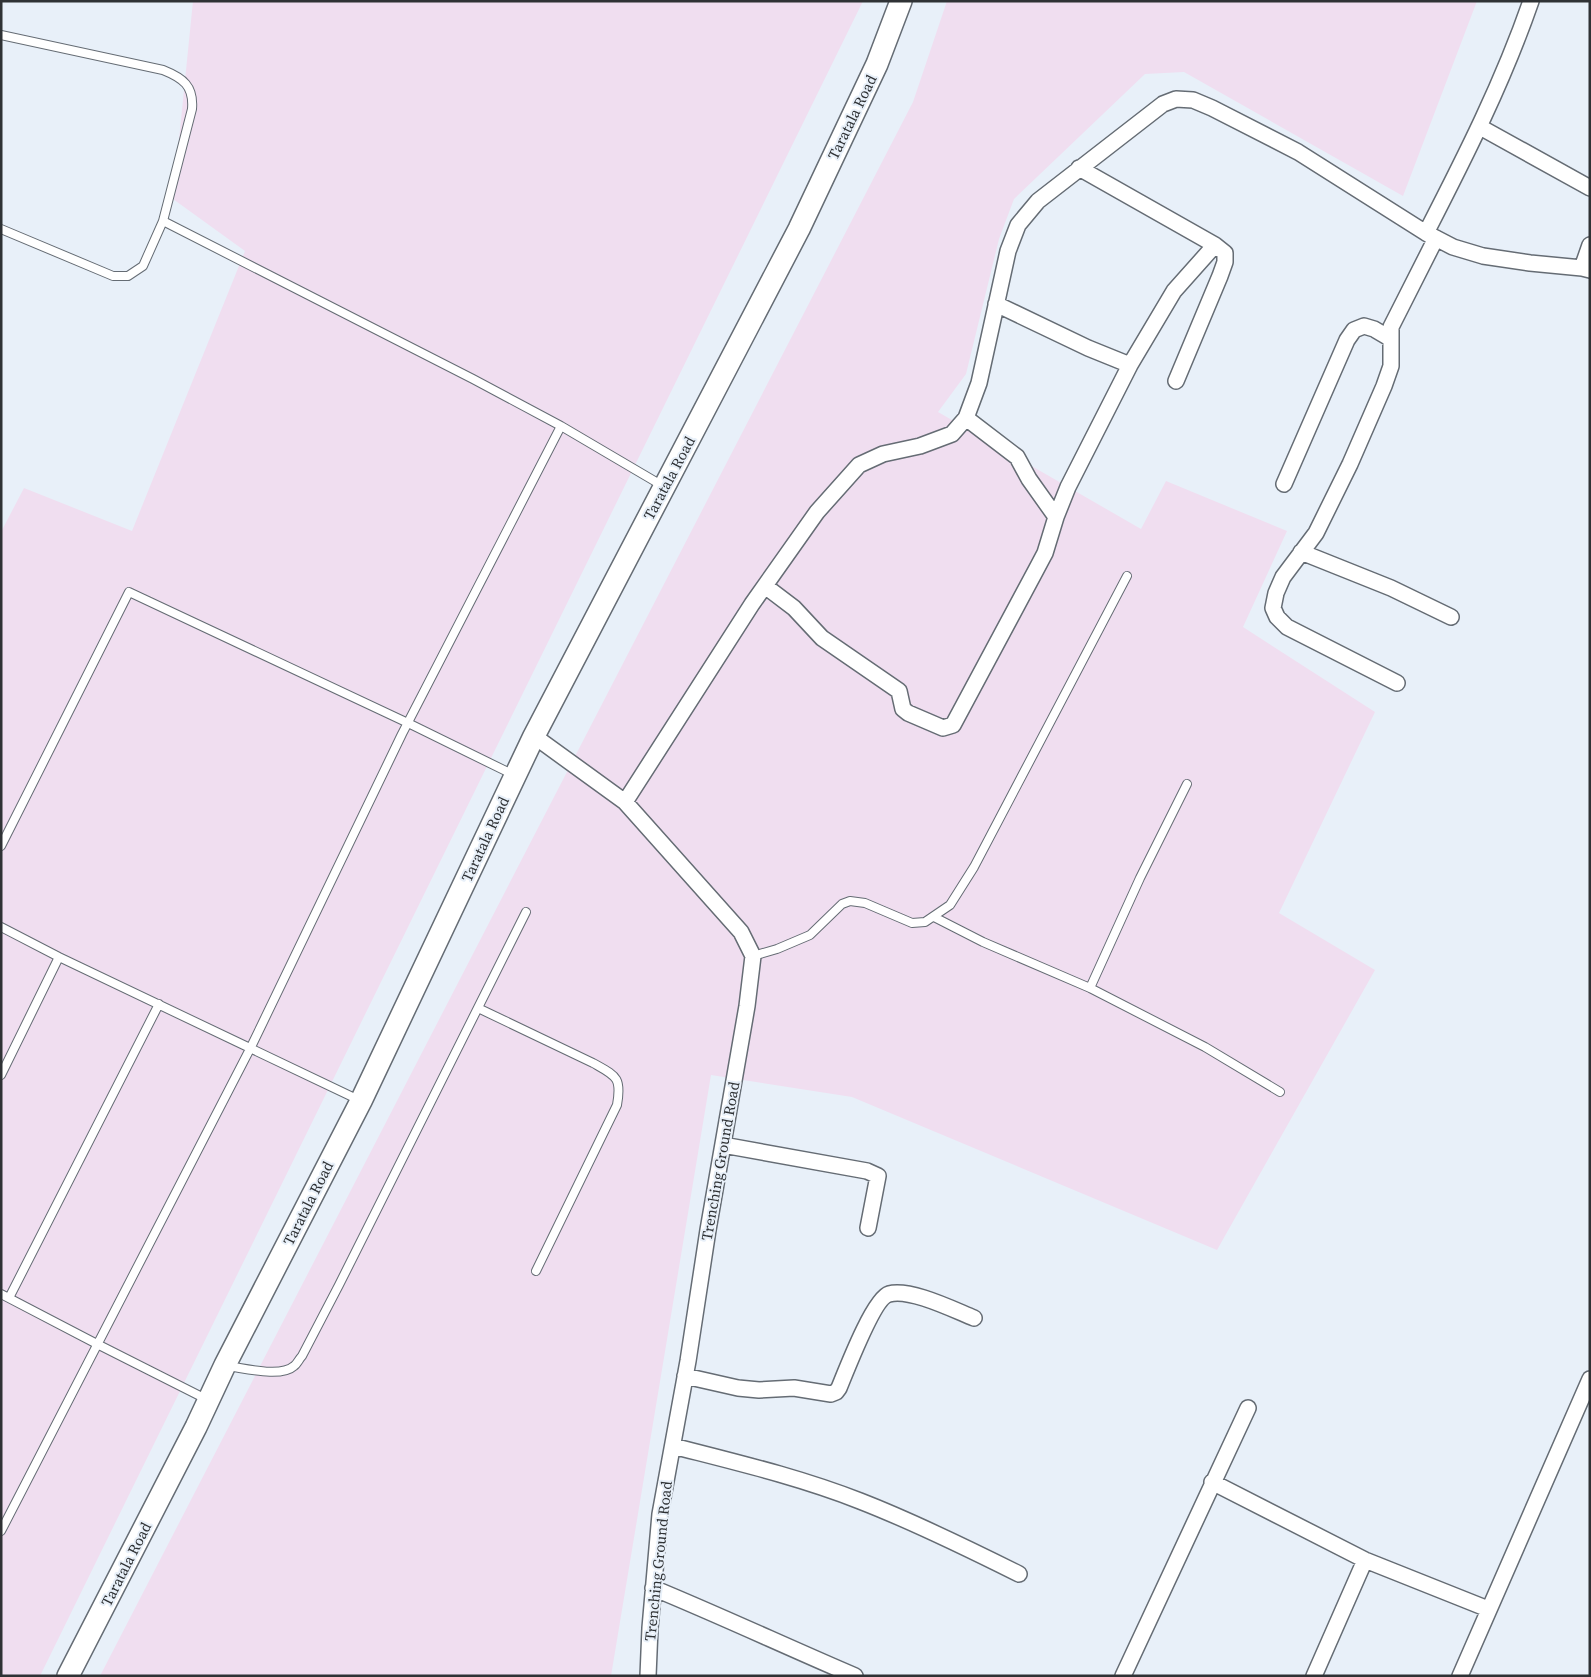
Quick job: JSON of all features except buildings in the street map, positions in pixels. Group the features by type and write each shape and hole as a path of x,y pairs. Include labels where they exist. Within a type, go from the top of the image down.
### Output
{"street":[{"name":"Taratala Road","path":"68,1676 361,1101 534,736 799,229 877,64 902,1"},
{"path":"1397,683 1287,627 1273,608 1276,593 1283,577 1316,534 1342,482 1384,386 1391,366 1391,327 1503,76 1531,1"},
{"path":"626,802 765,586 817,512 859,465 883,454 920,446 952,434 966,418 979,383 1008,251 1018,226 1038,201 1163,104 1176,99 1193,100 1212,108 1298,152 1431,236 1453,247 1483,256 1586,269 1590,245"},
{"path":"1480,127 1590,188"},
{"path":"1079,168 1215,245 1225,253 1225,262 1176,381"},
{"path":"765,586 800,614 822,638 899,691 903,709 908,713 943,728 953,725 1045,553 1068,487 1130,365 1174,292 1215,245"},
{"path":"996,304 1088,348 1130,365"},
{"path":"1284,484 1347,340 1354,330 1364,326 1391,338"},
{"path":"966,418 1017,457 1029,479 1056,517"},
{"path":"1301,552 1391,588 1451,617"},
{"path":"534,736 626,802 741,932 753,956"},
{"name":"Trenching Ground Road","path":"648,1676 653,1588 660,1514 685,1376 745,1015 753,956"},
{"path":"723,1145 867,1171 878,1176 868,1228"},
{"path":"685,1376 738,1388 760,1390 794,1388 831,1394 839,1388 854,1350 875,1308 886,1295 892,1293 919,1296 974,1318"},
{"path":"1460,1676 1590,1380"},
{"path":"1123,1676 1248,1408"},
{"path":"673,1446 775,1473 858,1500 921,1526 1019,1574"},
{"path":"1212,1482 1365,1560 1488,1609"},
{"path":"1314,1676 1365,1560"},
{"path":"653,1588 855,1676"}],"lane":[{"path":"1,34 163,70 181,79 190,89 193,98 192,109 163,222 143,266 128,276 113,276 1,230"},
{"path":"163,222 473,379 561,426 665,487"},
{"path":"1,1531 251,1047 408,722 561,426"},
{"path":"753,956 810,935 842,904 850,901 865,903 912,923 925,922 950,905 974,867 1127,576"},
{"path":"1,846 129,592 408,722 516,775"},
{"path":"1090,988 1140,878 1187,784"},
{"path":"225,1366 270,1372 284,1371 294,1367 302,1356 526,912"},
{"path":"934,917 983,942 1090,988 1204,1047 1280,1092"},
{"path":"1,927 59,957 361,1101"},
{"path":"1,1075 59,957"},
{"path":"159,1004 5,1296 208,1400"},
{"path":"478,1008 593,1063 618,1081 620,1090 617,1105 536,1271"}],"shaded area":[{"path":"193,1 863,1 40,1676 1,1676 1,532 24,488 132,531 245,251 173,199"},
{"path":"947,1 1477,1 1403,196 1184,72 1145,74 1014,199 999,239 966,374 938,412 1141,529 1166,481 1287,531 1243,627 1375,712 1279,913 1375,970 1217,1250 852,1097 711,1075 611,1676 100,1676 913,102"}]}
